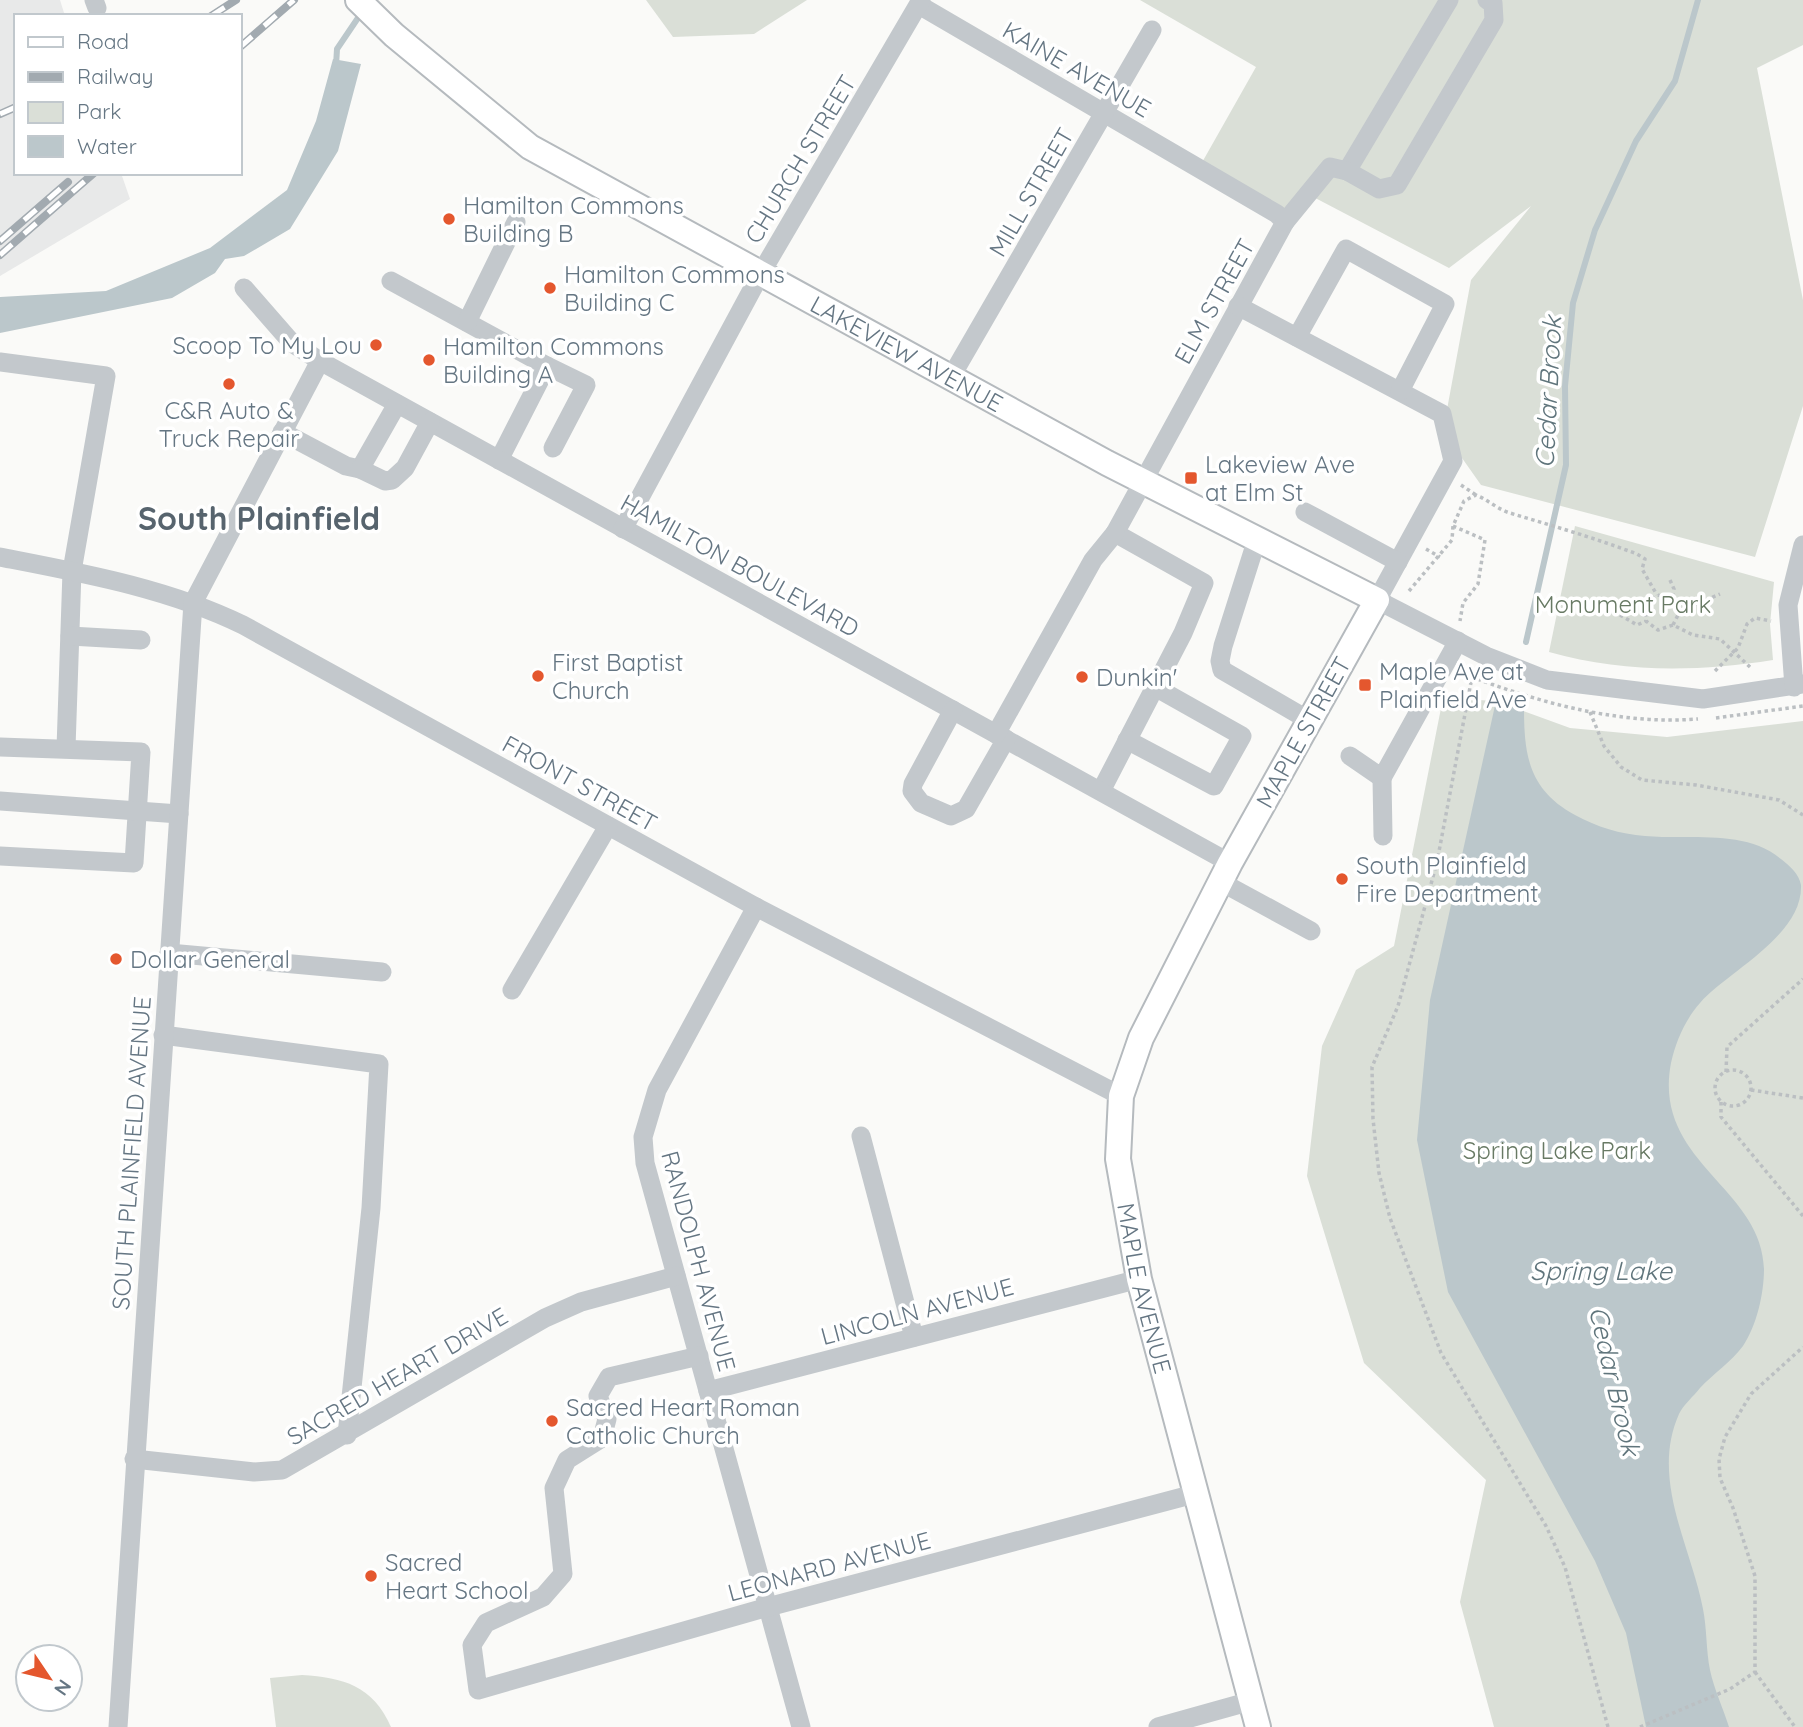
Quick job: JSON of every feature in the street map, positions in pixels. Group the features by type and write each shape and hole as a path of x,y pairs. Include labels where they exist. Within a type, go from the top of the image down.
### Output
{"main road":[{"name":"LAKEVIEW AVENUE","path":"358,0 394,35 530,147 1142,480 1377,600"},
{"name":"MAPLE STREET","path":"1225,872 1377,600"},
{"name":"MAPLE AVENUE","path":"1225,872 1141,1038 1121,1096 1118,1160 1139,1279 1258,1727"}],"street":[{"path":"1347,171 1449,0"},
{"path":"1285,222 1330,167 1347,171 1379,189 1398,185 1494,20 1493,4 1487,0"},
{"name":"KAINE AVENUE","path":"920,3 1210,175"},
{"name":"CHURCH STREET","path":"623,528 761,273 920,3"},
{"name":"MILL STREET","path":"951,377 1152,30"},
{"name":"ELM STREET","path":"953,710 913,784 912,791 921,803 951,816 966,809 1093,560 1115,533 1285,222 1277,214 1210,175"},
{"path":"467,322 516,222"},
{"path":"1297,337 1346,248 1445,304 1399,391"},
{"path":"390,281 586,385 553,448"},
{"name":"HAMILTON BOULEVARD","path":"244,288 268,319 292,342 320,361 1101,792 1311,931"},
{"path":"1238,306 1442,414 1452,461 1377,600 1458,641 1547,680 1703,699 1799,685 1788,605 1803,545"},
{"name":"SOUTH PLAINFIELD AVENUE","path":"118,1727 134,1459 194,603 320,361"},
{"path":"0,362 106,376 72,571 66,748"},
{"path":"499,460 547,366"},
{"path":"359,469 397,404"},
{"path":"282,432 346,466 385,481 392,480 405,468 430,422"},
{"path":"1305,512 1398,562"},
{"path":"1101,792 1204,583 1115,533"},
{"path":"1257,539 1223,646 1220,661 1222,670 1310,721"},
{"name":"FRONT STREET","path":"0,557 72,571 194,603 243,625 756,907 1121,1096"},
{"path":"70,636 141,640"},
{"path":"1383,836 1382,778 1458,641"},
{"path":"1127,740 1214,786 1242,736 1155,687"},
{"path":"0,747 141,752 134,863 0,856"},
{"path":"1350,756 1382,778"},
{"path":"0,801 179,814"},
{"path":"512,990 608,826"},
{"name":"RANDOLPH AVENUE","path":"756,907 657,1090 643,1137 645,1163 801,1727"},
{"path":"169,953 382,972"},
{"path":"163,1035 379,1064 371,1208 346,1435"},
{"path":"861,1136 914,1337"},
{"name":"SACRED HEART DRIVE","path":"134,1459 254,1472 273,1471 306,1458 545,1318 581,1302 676,1276"},
{"name":"LINCOLN AVENUE","path":"708,1391 1139,1279"},
{"name":"LEONARD AVENUE","path":"699,1356 610,1377 598,1396 607,1419 602,1438 567,1460 554,1488 563,1574 543,1597 485,1623 472,1645 478,1690 768,1607 1194,1494"},
{"path":"1158,1727 1251,1702"}],"path":[{"path":"1458,483 1506,512 1565,528 1645,559 1642,569 1657,595 1672,598"},
{"path":"1409,591 1452,540 1453,526 1464,501 1476,495"},
{"path":"1453,526 1485,540 1478,584 1464,603 1460,621"},
{"path":"1422,547 1440,557"},
{"path":"1670,580 1674,589 1672,598 1680,611"},
{"path":"1657,595 1645,605 1646,621 1658,630 1673,625 1680,611 1720,594"},
{"path":"1620,615 1637,625 1646,621"},
{"path":"1715,671 1738,648 1747,624 1755,618 1771,621"},
{"path":"1673,625 1693,635 1720,639 1750,667"},
{"path":"1472,677 1437,863 1398,1006 1372,1067 1373,1119 1379,1173 1390,1219 1440,1353 1546,1526 1565,1567 1608,1727"},
{"path":"1590,712 1604,747 1620,767 1642,780 1696,785 1779,800 1803,815"},
{"path":"1803,979 1727,1047 1726,1072 1715,1086 1721,1102 1721,1117 1803,1216"},
{"path":"1721,1102 1737,1106 1747,1101 1751,1090 1744,1074 1726,1072"},
{"path":"1751,1090 1803,1098"},
{"path":"1795,1727 1755,1672 1755,1576 1733,1508 1720,1478 1718,1460 1725,1437 1752,1394 1803,1348"},
{"path":"1640,1727 1730,1689 1755,1672"}],"shaded area":[{"path":"0,0 60,0 64,14 14,14 14,175 122,175 130,199 0,276"}],"green space":[{"path":"646,0 807,0 754,34 673,37"},
{"path":"1140,0 1803,0 1803,45 1757,68 1803,300 1803,406 1755,557 1481,485 1443,431 1471,280 1531,206 1449,268 1300,190 1286,215 1200,166 1256,67"},
{"name":"Monument Park","path":"1575,526 1774,582 1770,624 1773,660 1716,667 1632,667 1549,652"},
{"name":"Spring Lake Park","path":"1443,698 1496,701 1570,728 1667,737 1803,721 1803,1727 1494,1727 1460,1602 1486,1480 1364,1363 1307,1176 1322,1046 1356,970 1394,946"},
{"path":"302,1675 331,1678 355,1686 375,1702 391,1727 276,1727 270,1678"}],"water":[{"path":"333,59 361,64 338,151 290,229 244,256 225,259 215,273 172,298 0,333 0,297 106,291 210,248 287,190 316,121"},
{"name":"Spring Lake","path":"1496,701 1524,708 1526,741 1532,770 1548,794 1575,815 1627,834 1716,838 1751,843 1767,850 1791,867 1801,885 1798,903 1790,921 1777,937 1712,991 1690,1016 1671,1063 1669,1097 1677,1125 1692,1150 1746,1216 1759,1241 1764,1269 1759,1309 1748,1338 1739,1352 1700,1388 1679,1414 1671,1438 1669,1463 1676,1512 1703,1609 1710,1670 1729,1727 1646,1727 1626,1633 1595,1561 1448,1292 1417,1140 1430,1000"}],"waterway":[{"name":"Cedar Brook","path":"1526,642 1566,465 1565,386 1573,303 1595,230 1636,141 1675,81 1698,0"},
{"path":"336,66 337,49 362,12"}],"railway":[{"path":"214,14 236,0"},
{"path":"242,45 294,0"},
{"path":"0,114 14,108"},
{"path":"0,255 92,175"},
{"path":"0,241 68,182"}],"place":[{"name":"Hamilton Commons Building B","path":"449,219"},
{"name":"Hamilton Commons Building C","path":"550,288"},
{"name":"Scoop To My Lou","path":"376,345"},
{"name":"Hamilton Commons Building A","path":"429,360"},
{"name":"C&R Auto & Truck Repair","path":"229,384"},
{"name":"Lakeview Ave at Elm St","path":"1191,478"},
{"name":"First Baptist Church","path":"538,676"},
{"name":"Dunkin'","path":"1082,677"},
{"name":"Maple Ave at Plainfield Ave","path":"1365,685"},
{"name":"South Plainfield Fire Department","path":"1342,879"},
{"name":"Dollar General","path":"116,959"},
{"name":"Sacred Heart Roman Catholic Church","path":"552,1421"},
{"name":"Sacred Heart School","path":"371,1576"}],"district":[{"name":"South Plainfield","path":"259,518"}]}
